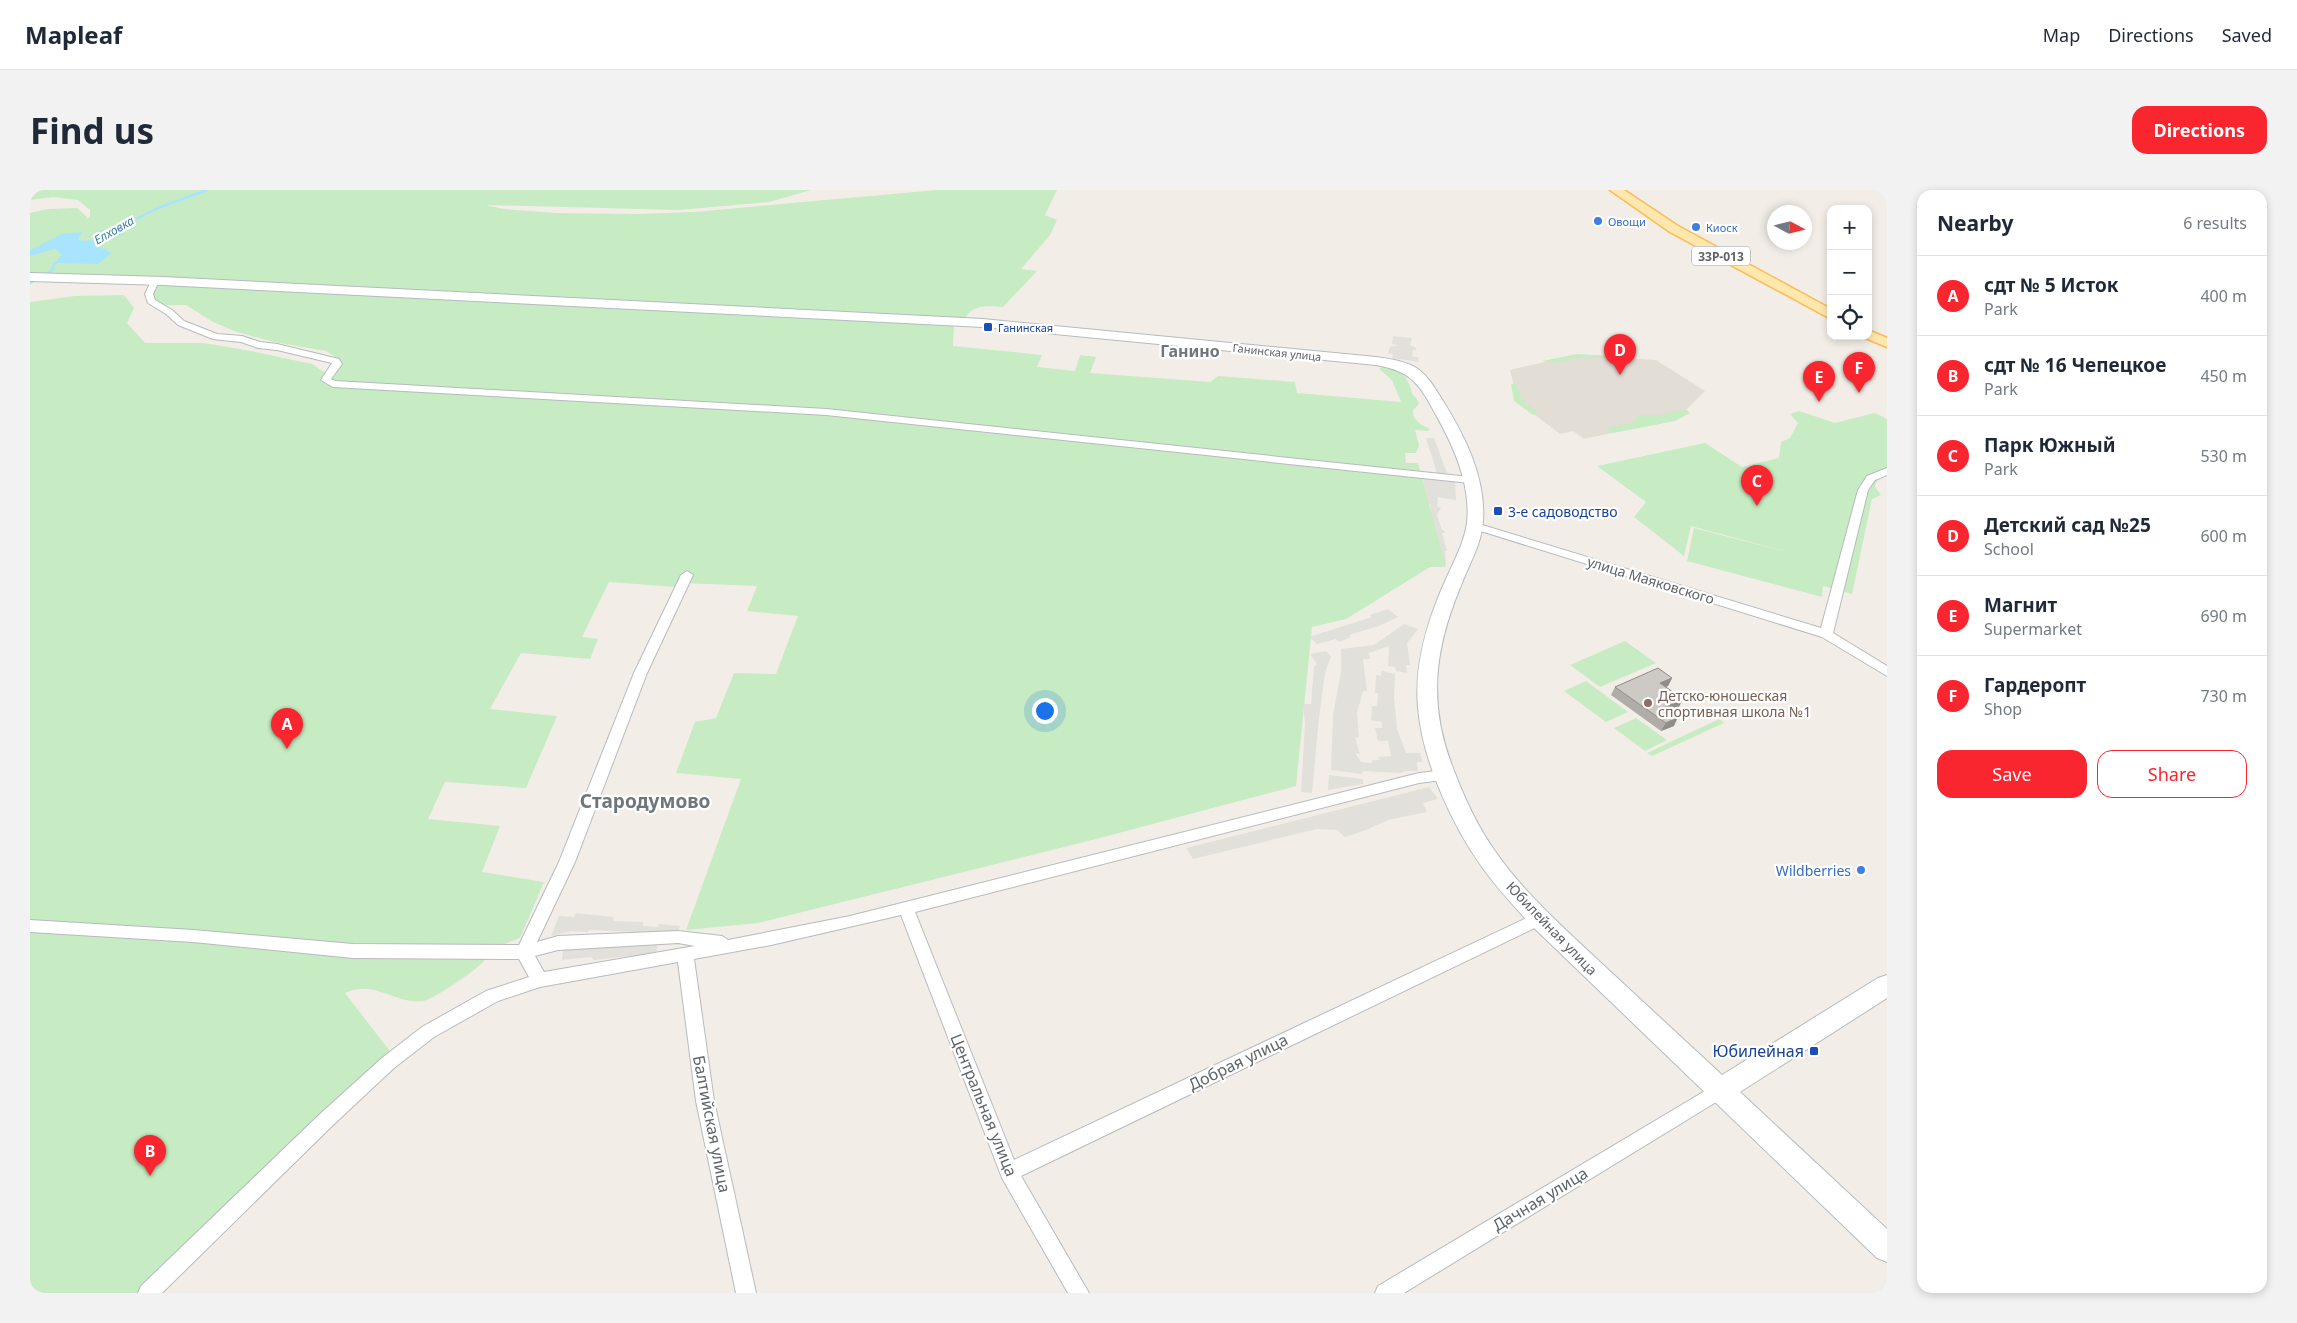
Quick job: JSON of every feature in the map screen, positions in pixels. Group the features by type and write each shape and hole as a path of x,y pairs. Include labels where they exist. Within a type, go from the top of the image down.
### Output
{"main road":[{"name":"33Р-013","path":"1616,190 1674,229 1827,313"},
{"path":"1872,336 1887,343"}],"street":[{"name":"Ганинская улица","path":"30,277 155,281 956,322 1077,331 1389,363"},
{"path":"155,281 149,294 151,301 169,312 181,323 216,336 277,347 336,361 337,364 326,380 333,384 826,412 1470,480"},
{"name":"Юбилейная улица","path":"1389,363 1412,372 1425,384 1459,445 1470,480 1475,505 1475,526 1436,628 1428,670 1428,715 1445,774 1484,852 1539,919 1887,1248"},
{"path":"1826,634 1863,490 1871,478 1887,471"},
{"name":"улица Маяковского","path":"1475,526 1826,634 1887,672"},
{"path":"524,952 542,920 590,805 628,704 687,575"},
{"path":"148,1293 326,1120 388,1063 428,1032 492,996 540,980 780,937 906,908 1419,778 1445,774"},
{"name":"Центральная улица","path":"906,908 1009,1172 1079,1293"},
{"name":"Добрая улица","path":"1009,1172 1539,919"},
{"path":"30,926 193,936 353,951 524,952 558,942 678,937 735,944"},
{"path":"524,952 540,980"},
{"name":"Балтийская улица","path":"685,954 705,1100 746,1293"},
{"path":"1720,1090 1754,1071 1887,986"},
{"name":"Дачная улица","path":"1385,1293 1720,1090"}],"shaded area":[{"path":"1393,336 1412,338 1410,345 1416,348 1416,350 1413,350 1412,357 1418,357 1419,362 1392,358 1393,354 1388,353 1390,347 1399,345 1392,344"},
{"path":"1576,355 1656,360 1705,391 1677,419 1584,439 1573,431 1560,434 1518,402 1510,370"},
{"path":"1426,438 1434,438 1447,473 1437,473"},
{"path":"1423,478 1455,481 1456,500 1438,497 1437,506 1441,508 1437,515 1442,530 1445,533 1442,533 1447,551 1445,551 1446,564 1440,563 1428,512 1431,506 1425,500"},
{"path":"1388,609 1398,617 1379,626 1349,635 1351,637 1339,642 1336,639 1317,644 1309,637 1372,617 1370,615"},
{"path":"1404,624 1418,629 1407,643 1410,665 1406,665 1407,673 1396,671 1395,667 1388,666 1389,646 1369,653 1370,659 1363,659 1367,691 1363,691 1357,713 1359,737 1355,738 1360,754 1355,753 1361,762 1372,763 1372,760 1380,760 1378,757 1391,756 1388,741 1378,741 1375,728 1382,728 1382,722 1371,720 1372,706 1377,706 1378,693 1375,693 1376,675 1381,676 1382,671 1395,674 1394,698 1397,729 1406,753 1420,753 1423,762 1417,762 1418,771 1405,771 1401,773 1363,771 1362,774 1331,770 1333,715 1341,672 1341,649 1374,645"},
{"path":"1326,651 1331,656 1325,673 1312,793 1301,792 1305,724 1303,704 1311,704 1314,667 1317,664 1310,654"},
{"path":"1329,775 1363,779 1363,784 1328,790"},
{"path":"1429,787 1438,799 1423,803 1427,812 1388,820 1345,837 1337,830 1317,829 1193,859 1186,848"},
{"path":"576,913 614,917 613,921 643,922 643,926 658,927 659,924 680,926 678,932 668,933 589,930 588,932 571,931 551,936 559,916 574,917"},
{"path":"658,944 656,953 594,960 591,957 562,960 563,950"}],"green space":[{"path":"30,190 811,190 769,202 678,210 486,205 503,209 556,213 637,214 694,212 937,190 1057,190 1045,215 1057,220 1050,235 1021,269 1037,271 1003,307 988,306 978,308 954,325 953,346 1042,355 1037,367 1075,371 1080,355 1096,357 1090,373 1210,382 1218,376 1295,382 1297,393 1401,402 1392,380 1379,369 1385,367 1394,369 1408,381 1412,394 1419,404 1413,410 1414,417 1418,422 1430,429 1428,431 1415,430 1419,445 1416,453 1405,453 1406,463 1418,463 1446,567 1430,567 1346,619 1312,627 1296,786 1096,839 758,923 686,930 741,779 676,773 695,722 716,718 734,673 776,674 798,616 747,611 757,586 681,583 677,587 609,582 582,637 598,639 590,659 521,653 490,709 557,716 526,788 445,782 428,819 500,826 482,872 544,882 520,938 486,951 485,959 475,969 428,1000 412,1001 366,989 356,989 345,993 396,1059 143,1293 30,1293 30,302 75,296 124,295 134,308 127,323 145,343 203,343 251,351 312,364 330,376 342,361 326,351 274,342 237,332 213,322 186,305 162,305 150,296 161,279 30,274 30,213 48,209 77,208 87,217 86,219 90,217 90,210 78,200 53,197 30,200"},
{"path":"1577,354 1627,357 1631,360 1580,357 1556,363 1542,361"},
{"path":"1511,384 1517,384 1522,400 1538,413 1533,415 1514,401"},
{"path":"1687,410 1690,413 1675,421 1613,433 1608,430 1608,428 1632,423 1638,415 1662,415"},
{"path":"1799,411 1835,423 1875,413 1887,419 1887,474 1881,477 1875,487 1881,495 1872,499 1852,594 1823,586 1825,561 1822,597 1687,561 1694,528 1791,553 1691,526 1684,556 1634,517 1646,502 1597,466 1705,443 1742,467 1779,458 1781,442 1790,438 1798,423 1790,414"},
{"path":"1625,641 1656,663 1600,687 1570,665"},
{"path":"1586,681 1628,712 1606,722 1564,691"},
{"path":"1636,718 1667,740 1645,751 1614,728"},
{"path":"1719,719 1724,723 1652,756 1647,753"}],"water":[{"path":"115,229 116,232 124,233 124,235 113,236 111,239 121,239 102,241 95,245 95,247 101,249 108,248 106,251 112,253 98,264 57,263 57,259 62,255 55,249 30,256 30,250 62,234 82,232 78,240 87,241 95,238 94,236 98,231"}],"building":[{"path":"1658,668 1672,678 1660,683 1683,699 1664,708 1678,717 1666,723 1615,687"}],"waterway":[{"name":"Елховка","path":"113,231 158,208 207,190"},
{"name":"Елховка","path":"43,276 52,270 54,264 61,260"},
{"name":"Елховка","path":"30,283 37,279"}],"place":[{"name":"Овощи","path":"1598,221"},
{"name":"Киоск","path":"1696,227"},
{"name":"Ганинская","path":"988,327"},
{"name":"Детский сад №25","path":"1620,375"},
{"name":"Гардеропт","path":"1859,393"},
{"name":"Магнит","path":"1819,402"},
{"name":"Парк Южный","path":"1757,506"},
{"name":"3-е садоводство","path":"1498,511"},
{"name":"Детско-юношеская спортивная школа №1","path":"1648,703"},
{"name":"сдт № 5 Исток","path":"287,749"},
{"name":"Wildberries","path":"1861,870"},
{"name":"Юбилейная","path":"1814,1051"},
{"name":"сдт № 16 Чепецкое","path":"150,1176"}],"district":[{"name":"Ганино","path":"1190,351"},
{"name":"Стародумово","path":"645,801"}]}
